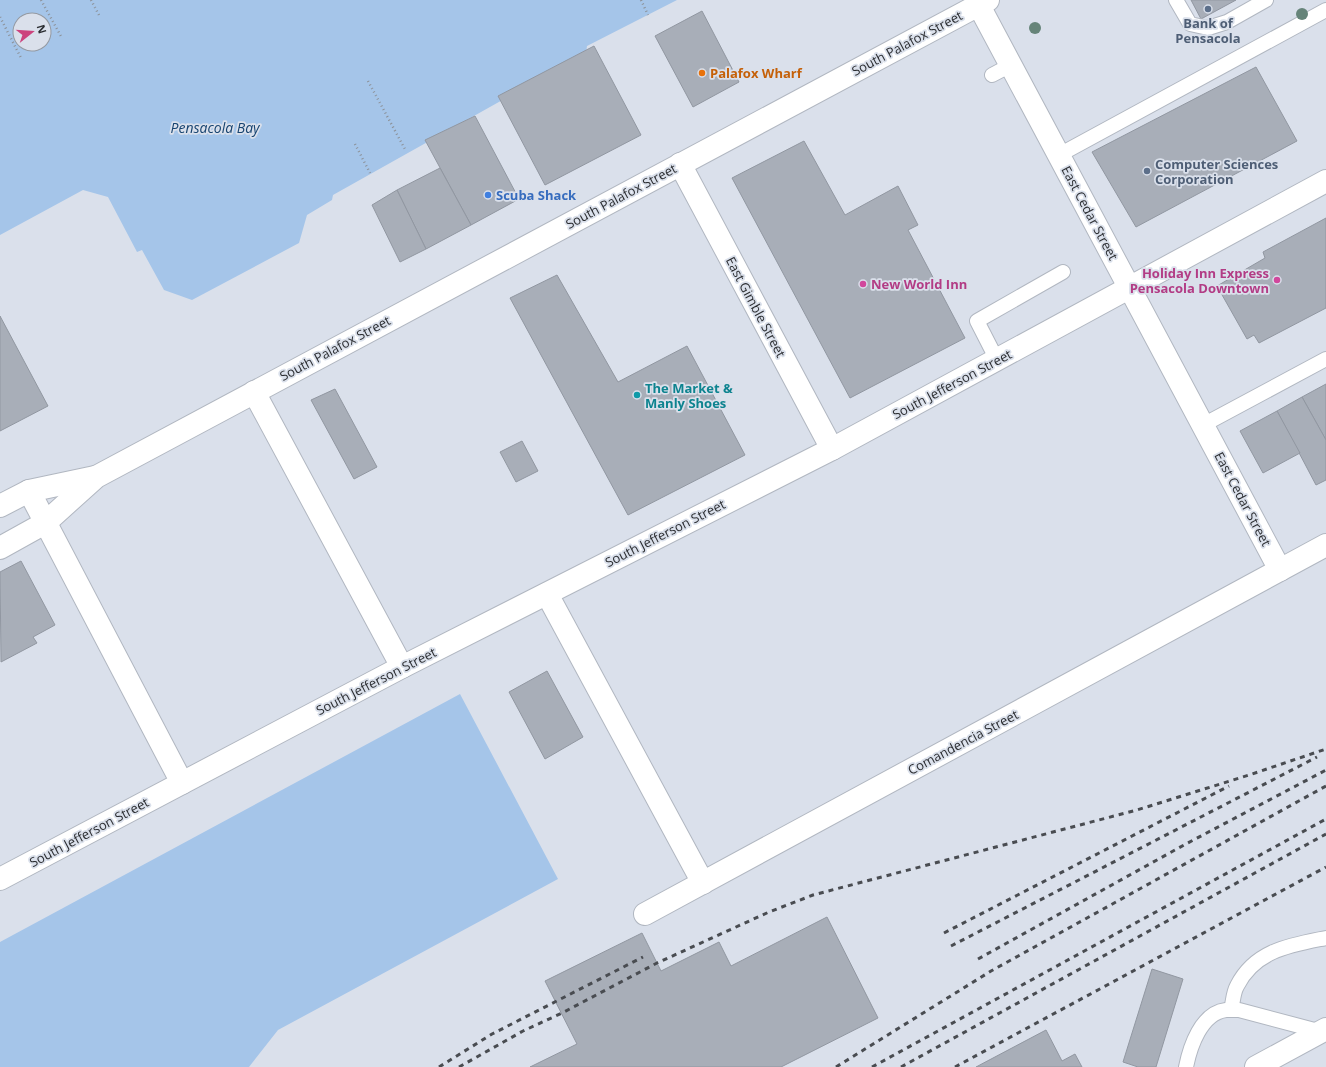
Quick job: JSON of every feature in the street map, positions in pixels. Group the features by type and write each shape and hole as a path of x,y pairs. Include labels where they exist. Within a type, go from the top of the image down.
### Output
{"street":[{"name":"East Cedar Street","path":"981,2 1001,70 1059,155 1280,570"},
{"name":"South Palafox Street","path":"0,548 45,523 96,477 981,2"},
{"name":"East Gimble Street","path":"680,164 832,449"},
{"name":"South Jefferson Street","path":"0,879 402,667 832,449 1326,181"},
{"path":"254,392 402,667"},
{"name":"South Palafox Street","path":"0,506 29,491 96,477"},
{"path":"29,491 182,783"},
{"name":"Comandencia Street","path":"645,914 1326,545"},
{"path":"547,594 703,883"},
{"path":"1256,1067 1324,1031"}],"lane":[{"path":"1176,0 1190,24 1208,28 1227,22 1266,0"},
{"path":"1059,155 1326,10"},
{"path":"997,360 977,321 1063,272"},
{"path":"1203,425 1326,359"},
{"path":"1231,1010 1236,987 1253,964 1270,952 1284,947 1326,938"},
{"path":"1186,1067 1192,1045 1200,1030 1211,1017 1225,1010 1261,1015 1324,1031"}],"path":[{"path":"41,0 62,38"},
{"path":"91,0 100,17"},
{"path":"641,0 648,15"},
{"path":"0,17 21,58"},
{"path":"368,81 406,151"},
{"path":"355,144 370,173"}],"water":[{"name":"Pensacola Bay","path":"0,0 677,0 587,46 586,53 333,195 332,200 307,215 299,243 192,300 164,290 142,250 137,252 108,197 83,190 0,235"},
{"path":"460,694 558,879 278,1030 249,1067 0,1067 0,942"}],"building":[{"name":"Bank of Pensacola","path":"1191,0 1236,0 1201,19"},
{"path":"702,11 739,82 693,107 655,36"},
{"path":"594,46 641,135 545,185 498,96"},
{"path":"1256,67 1297,141 1136,227 1092,152"},
{"path":"475,116 519,199 471,225 425,140"},
{"name":"New World Inn","path":"804,141 845,215 898,186 918,225 908,230 965,338 850,398 732,178"},
{"path":"440,168 471,225 426,249 397,190"},
{"path":"397,190 426,249 400,262 372,205"},
{"name":"Holiday Inn Express Pensacola Downtown","path":"1326,218 1326,308 1259,343 1254,335 1247,339 1217,286 1265,258 1263,252"},
{"name":"The Market & Manly Shoes","path":"557,275 618,382 687,346 745,455 628,515 510,298"},
{"path":"0,316 48,406 0,431"},
{"path":"1326,384 1326,440 1302,397"},
{"path":"335,389 377,467 354,479 311,400"},
{"path":"1302,397 1326,440 1326,480 1316,485 1277,411"},
{"path":"1277,411 1300,453 1263,473 1240,431"},
{"path":"522,441 538,471 516,482 500,452"},
{"path":"21,561 55,625 33,637 37,643 1,662 0,572"},
{"path":"547,671 583,737 545,759 509,692"},
{"path":"827,917 878,1018 781,1067 530,1067 577,1044 545,981 642,933 661,971 719,942 731,966"},
{"path":"1152,969 1183,979 1156,1067 1138,1067 1123,1062"},
{"path":"1046,1030 1062,1061 1075,1054 1082,1067 976,1067"}],"railway":[{"path":"459,1067 523,1031 562,1013 657,963 769,912 813,895 1137,810 1326,749"},
{"path":"951,946 1317,757"},
{"path":"978,959 1184,845 1326,770"},
{"path":"944,933 1229,786"},
{"path":"836,1067 991,971 1326,786"},
{"path":"872,1067 1326,819"},
{"path":"901,1067 1326,834"},
{"path":"955,1067 1326,867"},
{"path":"439,1067 492,1034 643,957"}],"place":[{"name":"Bank of Pensacola","path":"1208,9"},
{"name":"Palafox Wharf","path":"702,73"},
{"name":"Computer Sciences Corporation","path":"1147,171"},
{"name":"Scuba Shack","path":"488,195"},
{"name":"Holiday Inn Express Pensacola Downtown","path":"1277,280"},
{"name":"New World Inn","path":"863,284"},
{"name":"The Market & Manly Shoes","path":"637,395"}]}
